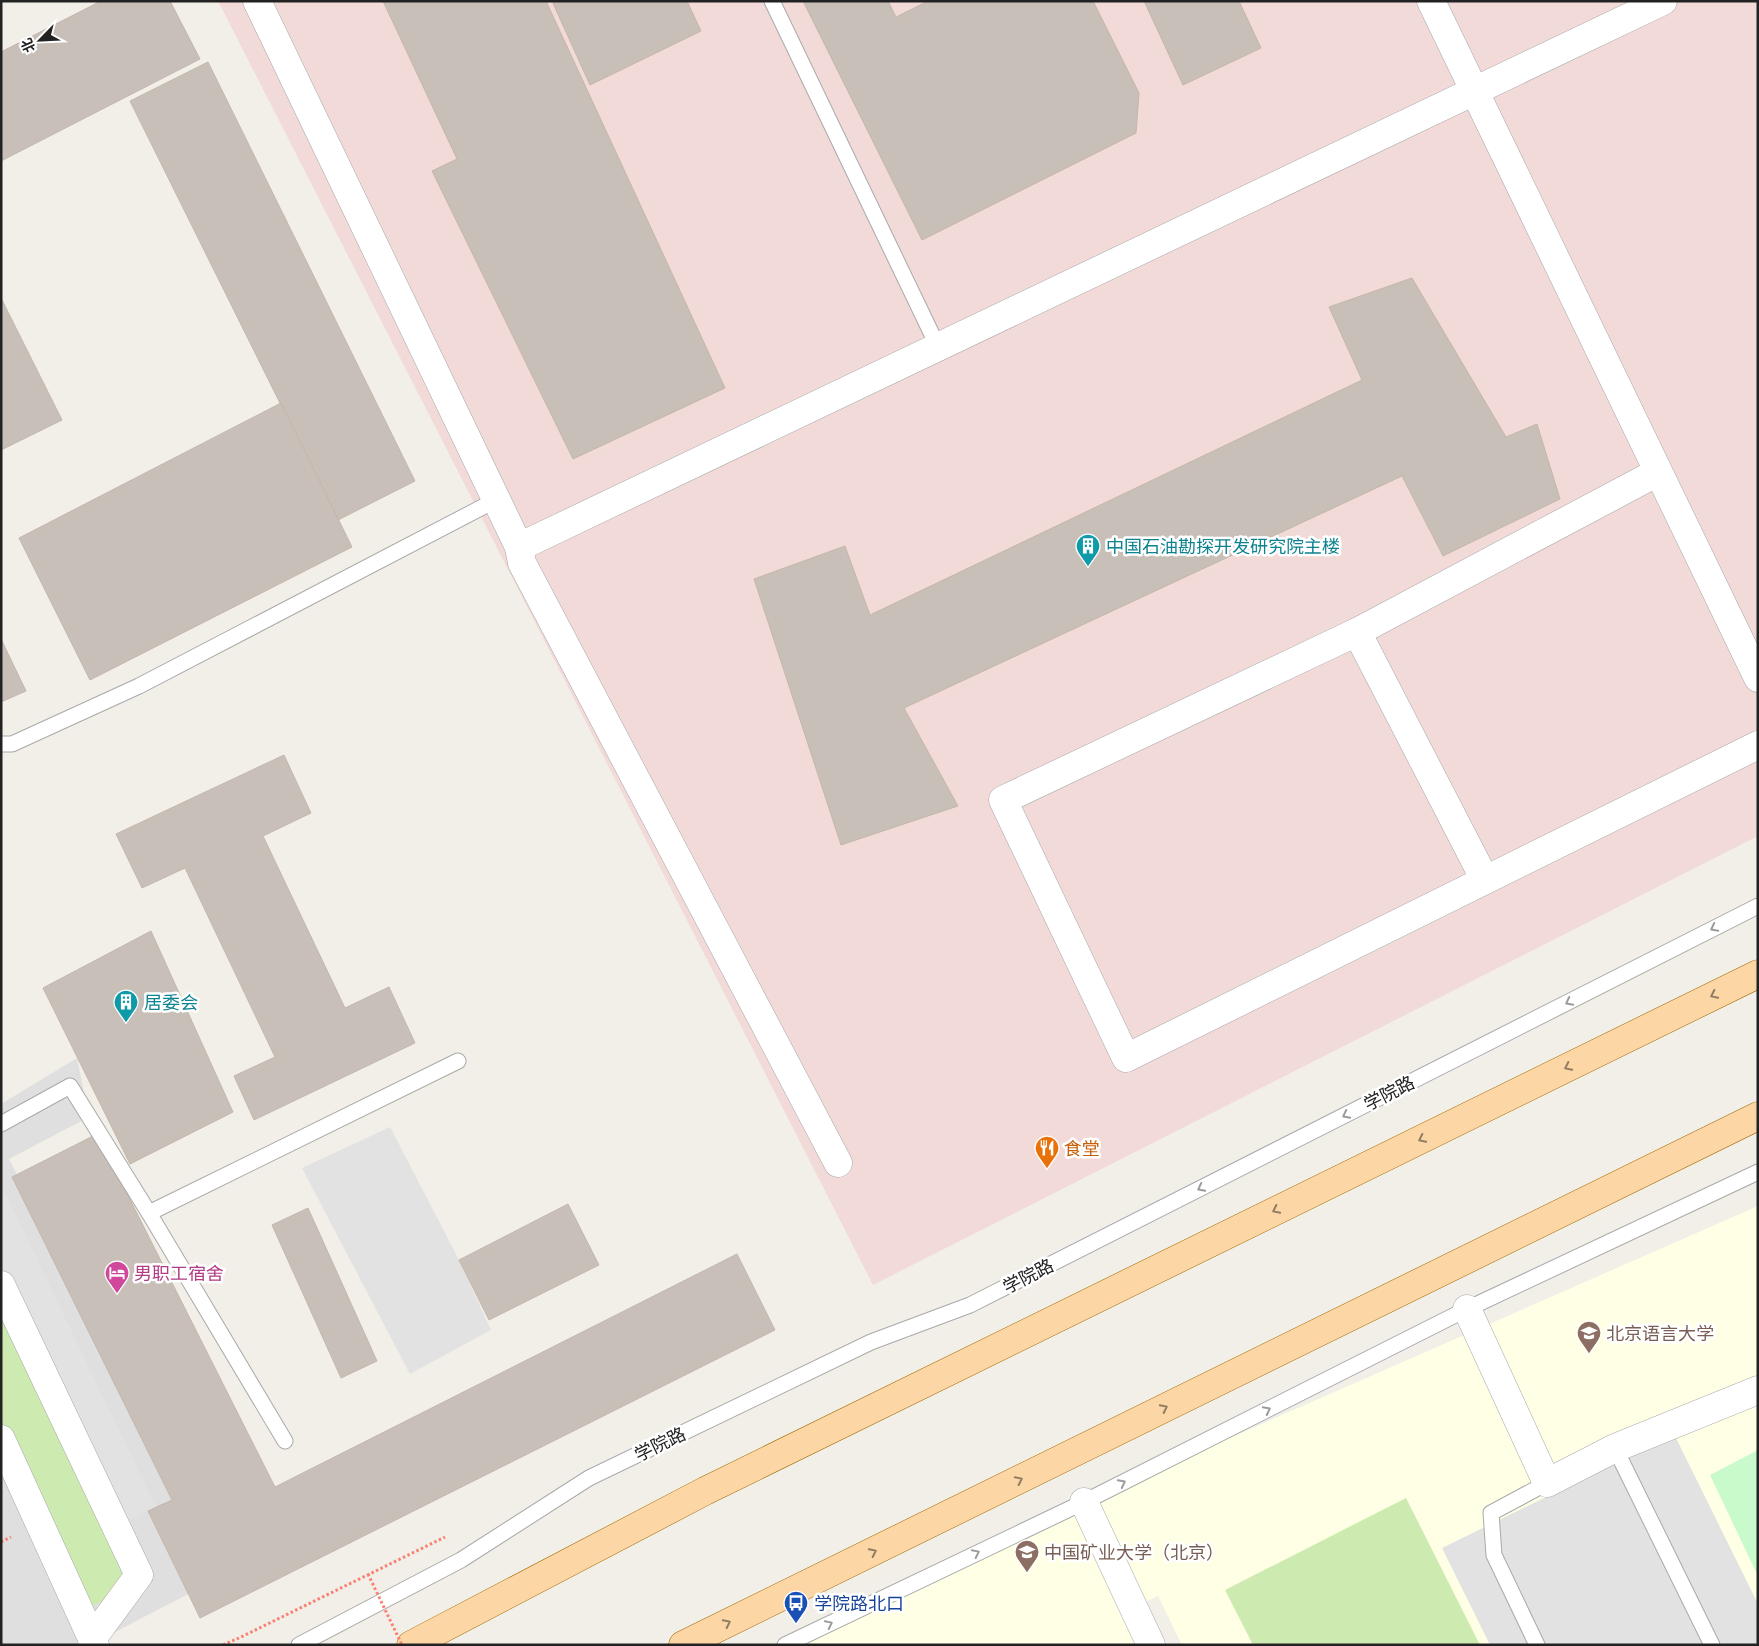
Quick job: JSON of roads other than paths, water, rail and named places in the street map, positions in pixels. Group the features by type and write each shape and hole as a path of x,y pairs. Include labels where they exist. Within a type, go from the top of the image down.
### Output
{"main road":[{"path":"411,1645 705,1491 1758,974"},
{"path":"683,1645 1758,1116"}],"street":[{"path":"257,1 496,500 518,547 522,563 838,1163"},
{"path":"1432,1 1758,678"},
{"path":"518,547 1475,92 1662,1"},
{"path":"1658,472 1357,632 1003,800 1126,1058 1758,745"},
{"path":"1357,632 1485,880"},
{"path":"1,1285 139,1575 94,1642"},
{"path":"1467,1309 1547,1483 1615,1448 1758,1390"},
{"path":"1,1439 94,1642"},
{"path":"1084,1502 1151,1645"}],"lane":[{"path":"772,1 938,347"},
{"path":"1,744 12,744 139,686 496,500"},
{"name":"学院路","path":"299,1645 461,1560 588,1478 871,1342 970,1306 1758,906"},
{"path":"149,1213 458,1061"},
{"path":"1,1124 70,1086 149,1213 285,1441"},
{"path":"785,1645 1084,1502 1467,1309 1758,1172"},
{"path":"1615,1448 1712,1645"},
{"path":"1537,1645 1494,1555 1491,1513 1547,1483"}],"place":[{"name":"中国石油勘探开发研究院主楼","path":"1088,567"},
{"name":"居委会","path":"126,1023"},
{"name":"食堂","path":"1047,1169"},
{"name":"男职工宿舍","path":"117,1294"},
{"name":"北京语言大学","path":"1589,1354"},
{"name":"中国矿业大学（北京）","path":"1027,1573"},
{"name":"学院路北口","path":"796,1624"}]}
